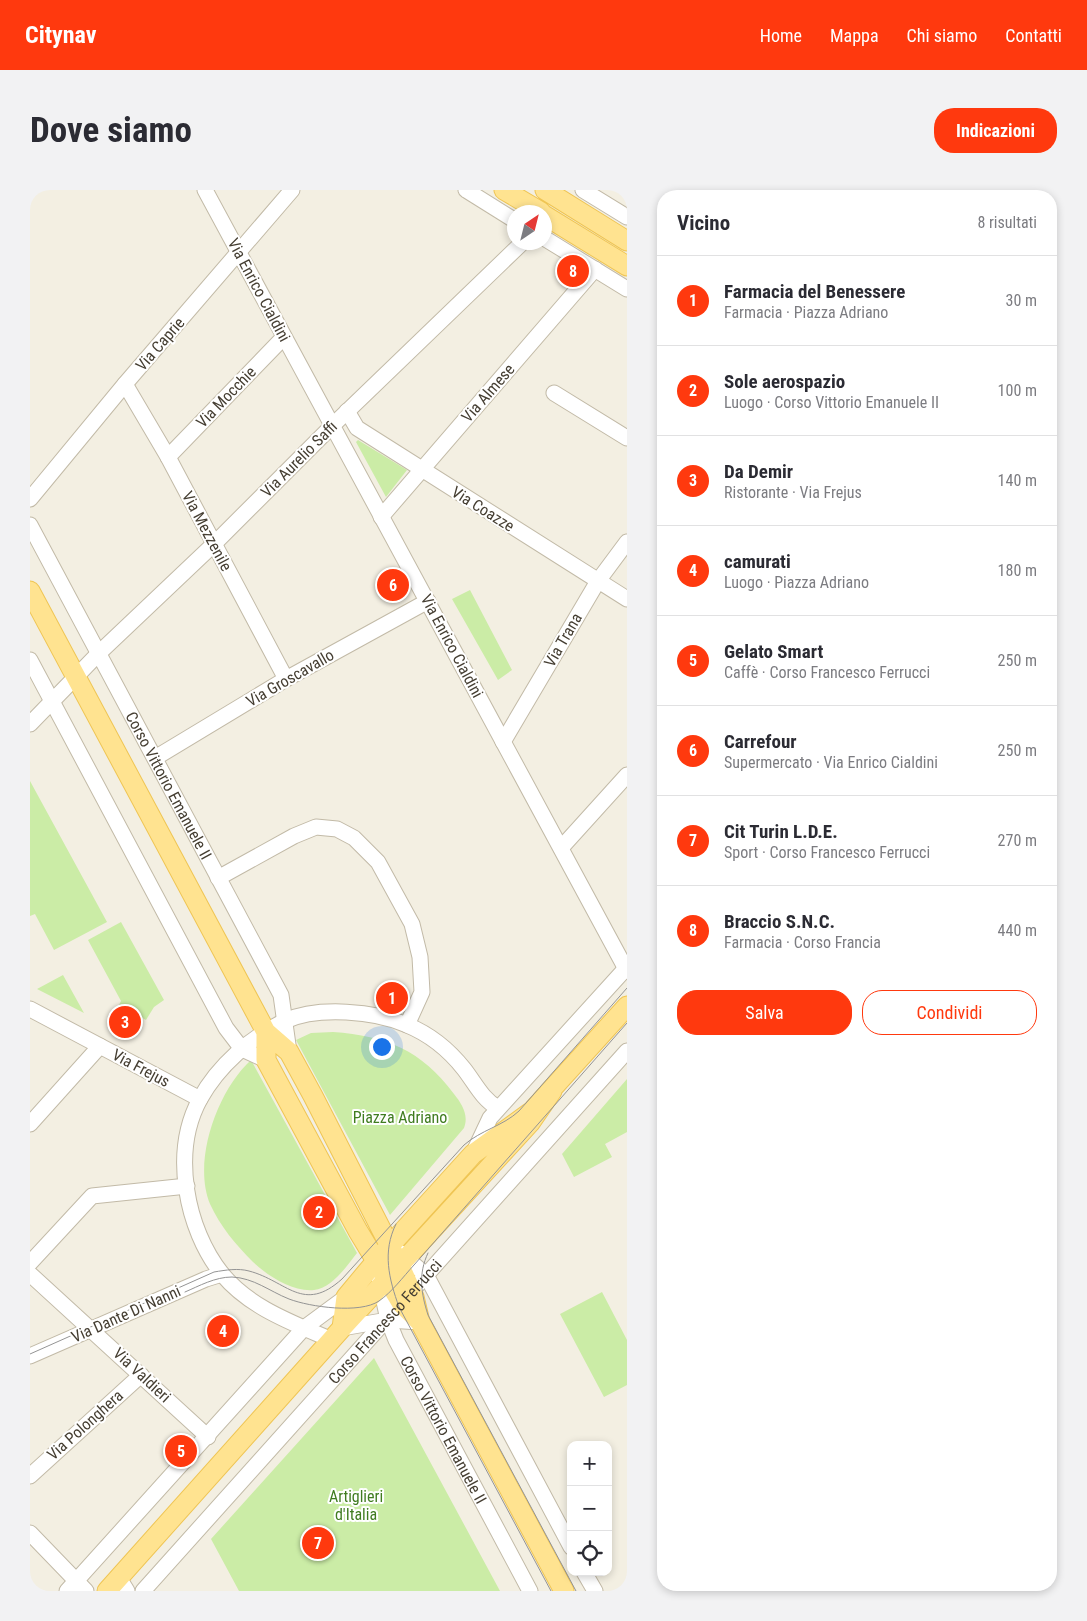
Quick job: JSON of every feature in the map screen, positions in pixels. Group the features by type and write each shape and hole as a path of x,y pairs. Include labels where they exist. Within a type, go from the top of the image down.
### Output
{"main road":[{"path":"504,190 529,205"},
{"path":"545,190 627,241"},
{"path":"552,220 627,266"},
{"name":"Corso Vittorio Emanuele II","path":"30,591 266,1032 290,1052 390,1246 403,1262 407,1298 564,1591"},
{"path":"346,1297 473,1154 532,1110 552,1091 627,1006"},
{"name":"Corso Vittorio Emanuele II","path":"266,1032 266,1060 376,1261 384,1283 407,1298"},
{"name":"Corso Francesco Ferrucci","path":"118,1587 337,1334 530,1123 552,1091"},
{"name":"Corso Francesco Ferrucci","path":"337,1334 346,1297"}],"street":[{"name":"Via Enrico Cialdini","path":"205,190 627,969"},
{"name":"Via Caprie","path":"30,499 125,384 292,190"},
{"path":"466,190 507,216"},
{"path":"583,190 627,217"},
{"path":"552,243 627,289"},
{"name":"Via Aurelio Saffi","path":"30,724 99,653 214,544 347,411 515,250"},
{"name":"Via Almese","path":"381,517 595,269"},
{"name":"Via Mocchie","path":"168,457 284,337"},
{"name":"Via Mezzenile","path":"125,384 168,457 286,679"},
{"path":"554,393 627,438"},
{"name":"Via Coazze","path":"347,411 357,428 420,470 627,599"},
{"name":"Corso Vittorio Emanuele II","path":"30,525 281,995 290,1052"},
{"name":"Via Trana","path":"503,742 598,581 627,542"},
{"name":"Via Groscavallo","path":"155,758 286,679 428,601"},
{"path":"30,660 226,1028 242,1049 266,1060"},
{"path":"560,848 627,775"},
{"path":"218,878 294,836 316,827 337,830 354,838 378,862 412,924 420,957 422,992 407,1025"},
{"path":"473,1154 490,1118 498,1108 627,969"},
{"name":"Via Frejus","path":"30,1010 200,1099"},
{"path":"420,1322 388,1320 337,1334 304,1328 251,1300 222,1274 199,1235 187,1186 187,1146 190,1126 200,1099 213,1079 242,1049 286,1020 305,1015 345,1012 388,1018 407,1025 432,1039 463,1067 488,1102 498,1108"},
{"path":"30,1124 100,1046"},
{"name":"Corso Francesco Ferrucci","path":"144,1591 627,1051"},
{"path":"30,1263 92,1196 187,1186"},
{"name":"Corso Vittorio Emanuele II","path":"403,1262 426,1275 567,1539"},
{"name":"Via Valdieri","path":"30,1274 208,1437"},
{"name":"Via Dante Di Nanni","path":"30,1356 206,1279 222,1274"},
{"name":"Corso Vittorio Emanuele II","path":"384,1283 388,1320 396,1340 530,1591"},
{"path":"30,1533 77,1588 304,1328 346,1297"},
{"name":"Via Polonghera","path":"30,1476 141,1374"},
{"path":"586,1576 594,1591"}],"green space":[{"path":"358,440 407,470 386,497 356,442"},
{"path":"470,590 512,670 498,680 452,599"},
{"path":"30,781 107,922 54,950 35,914 30,916"},
{"path":"121,922 164,1000 154,1007 146,1020 119,1005 121,1001 88,940"},
{"path":"63,975 84,1013 37,989"},
{"name":"Piazza Adriano","path":"333,1032 370,1037 401,1048 415,1056 442,1079 464,1110 466,1119 464,1128 390,1215 296,1040 311,1033"},
{"path":"251,1060 357,1253 333,1281 321,1288 306,1290 289,1286 266,1273 235,1242 210,1204 205,1186 204,1167 211,1127 228,1089"},
{"path":"627,1079 627,1132 605,1144 612,1157 574,1177 562,1154"},
{"path":"602,1292 627,1340 627,1385 604,1397 560,1314"},
{"name":"Artiglieri d'Italia","path":"374,1358 500,1591 239,1591 211,1539"}],"tram line":[{"path":"30,1354 214,1272 236,1269 245,1270 295,1292 305,1294 316,1294 328,1289 342,1279 464,1145 478,1135 506,1121 519,1111 627,988"},
{"path":"185,1292 213,1280 232,1277 254,1282 289,1299 309,1305 348,1308 371,1305 379,1301 397,1284 627,1023"},
{"path":"396,1224 389,1245 388,1266 399,1307 551,1591"},
{"path":"428,1253 422,1276 424,1299 428,1315 576,1591"}],"place":[{"name":"Braccio S.N.C.","path":"573,271"},
{"name":"Carrefour","path":"393,585"},
{"name":"Farmacia del Benessere","path":"392,998"},
{"name":"Da Demir","path":"125,1022"},
{"name":"Sole aerospazio","path":"319,1212"},
{"name":"camurati","path":"223,1331"},
{"name":"Gelato Smart","path":"181,1451"},
{"name":"Cit Turin L.D.E.","path":"318,1543"}]}
